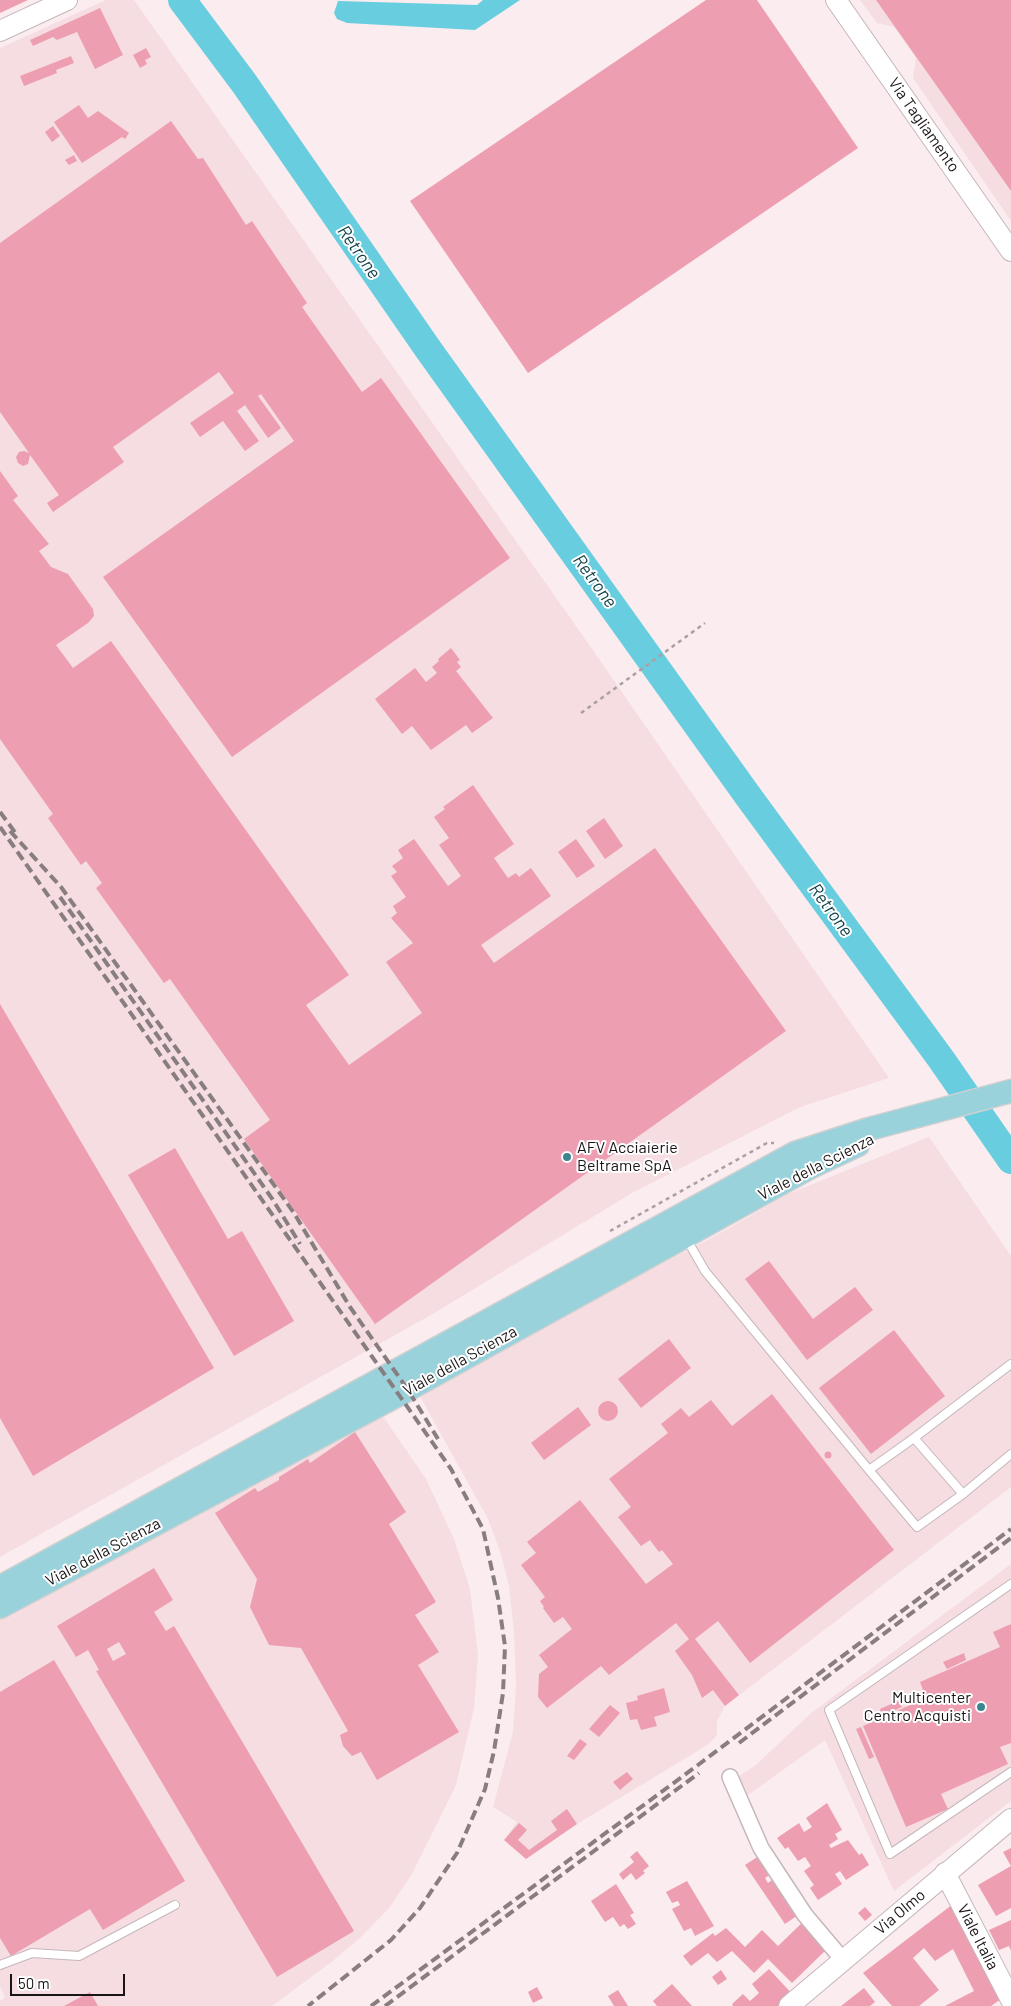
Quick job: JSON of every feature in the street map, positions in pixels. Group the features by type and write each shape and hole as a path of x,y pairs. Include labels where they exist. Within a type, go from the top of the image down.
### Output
{"main road":[{"name":"Viale della Scienza","path":"0,1587 795,1153 869,1129 1003,1093"},
{"name":"Viale della Scienza","path":"0,1607 400,1394 809,1168 921,1116"}],"street":[{"path":"0,31 68,0"},
{"name":"Via Tagliamento","path":"836,0 1011,251"},
{"path":"730,1777 761,1848 805,1915 843,1960"},
{"name":"Via Olmo","path":"789,2006 1011,1819"},
{"name":"Viale Italia","path":"945,1873 1011,2000"}],"lane":[{"path":"685,1236 705,1271 916,1527 962,1494 1011,1454"},
{"path":"869,1470 1011,1364"},
{"path":"914,1438 962,1494"},
{"path":"1011,1584 829,1710 890,1854 1011,1772"},
{"path":"0,1965 32,1953 79,1956 175,1905"}],"path":[{"path":"581,713 705,623"}],"shaded area":[{"path":"106,0 134,0 590,646 889,1078 800,1107 632,1193 436,1312 0,1557 0,48"},
{"path":"860,0 1011,0 1011,221 913,78 916,58 894,27 877,23"},
{"path":"929,1137 1011,1256 1011,1487 725,1706 717,1721 717,1735 709,1744 577,1824 526,1859 504,1840 517,1822 493,1807 513,1732 516,1685 514,1631 509,1586 500,1551 488,1519 417,1391 717,1235 788,1194"},
{"path":"382,1415 426,1479 454,1539 470,1589 478,1655 474,1708 456,1785 413,1872 390,1907 362,1936 334,1960 272,2006 0,2006 0,2001 5,1997 0,1987 0,1617"},
{"path":"1011,1564 1011,1801 894,1891 825,1740 748,1795 739,1776 756,1765 810,1714"}],"water":[{"path":"483,0 520,0 475,30 347,23 337,19 334,13 338,1 477,5"}],"building":[{"path":"0,0 28,0 0,13"},
{"path":"706,0 757,0 858,148 528,373 410,201"},
{"path":"876,0 1011,0 1011,191"},
{"path":"100,8 123,55 95,69 77,32 57,40 53,37 33,46 30,40"},
{"path":"146,48 151,57 145,60 147,64 140,68 133,55"},
{"path":"71,56 74,63 56,70 57,73 24,86 20,76"},
{"path":"79,105 88,118 98,111 129,133 125,139 122,137 82,163 54,122"},
{"path":"171,121 198,159 203,158 246,225 252,221 307,303 302,307 362,392 381,378 510,558 232,757 103,577 294,441 261,394 258,396 281,428 268,438 245,405 237,411 259,441 245,451 223,421 200,437 190,423 234,393 219,372 113,447 124,462 53,512 47,503 59,495 30,455 28,464 23,466 18,463 16,457 19,452 29,453 0,412 0,243"},
{"path":"53,126 60,136 52,142 45,132"},
{"path":"74,155 77,161 69,165 65,160"},
{"path":"0,471 18,496 13,500 49,544 39,551 51,567 68,574 93,609 94,616 88,623 56,645 73,668 111,641 349,975 306,1005 349,1065 422,1013 386,962 413,943 391,918 397,913 393,906 406,897 391,876 397,872 392,866 403,858 398,850 414,839 448,886 461,876 439,845 449,838 434,817 445,809 443,807 473,785 514,844 494,858 508,878 516,873 519,877 531,868 551,896 481,945 494,963 655,848 786,1031 375,1324 244,1139 270,1120 170,979 164,983 96,888 102,883 86,861 81,865 48,818 53,814 0,739"},
{"path":"451,648 460,660 457,662 461,667 456,671 493,718 472,733 466,725 431,750 412,726 402,734 375,699 415,668 426,682 437,673 432,667"},
{"path":"604,818 623,846 605,859 586,831"},
{"path":"576,839 595,866 577,878 558,852"},
{"path":"0,1004 214,1368 33,1476 0,1418"},
{"path":"175,1148 228,1239 242,1231 294,1321 234,1356 128,1175"},
{"path":"769,1261 813,1319 855,1287 873,1310 807,1360 745,1279"},
{"path":"894,1330 945,1396 871,1454 819,1388"},
{"path":"669,1339 691,1368 641,1408 618,1379"},
{"path":"772,1394 894,1550 750,1663 718,1621 695,1639 739,1695 725,1706 713,1690 702,1698 692,1675 675,1651 689,1639 676,1623 609,1675 601,1666 547,1708 538,1697 539,1674 548,1667 539,1655 572,1629 563,1617 554,1623 543,1608 540,1601 545,1597 521,1565 536,1553 527,1542 580,1500 646,1584 673,1564 662,1550 659,1552 650,1540 641,1546 618,1517 631,1507 609,1479 668,1433 661,1424 681,1408 689,1417 711,1400 732,1426"},
{"path":"608,1401 615,1404 618,1411 615,1418 608,1421 601,1418 598,1411 601,1404"},
{"path":"578,1407 591,1425 544,1460 531,1443"},
{"path":"355,1432 406,1512 389,1524 436,1602 415,1615 439,1652 418,1665 459,1732 377,1780 361,1752 352,1756 343,1746 340,1735 348,1731 301,1648 269,1645 250,1607 257,1579 215,1513 255,1488 258,1492 279,1480 279,1477 308,1459 310,1463"},
{"path":"828,1451 832,1455 828,1459 824,1455"},
{"path":"154,1568 173,1600 154,1612 166,1631 174,1626 354,1931 277,1977 96,1671 99,1670 88,1650 76,1657 57,1626","holes":["119,1642 126,1654 113,1661 107,1649"]},
{"path":"1011,1624 1011,1743 1000,1747 1008,1764 941,1794 948,1809 906,1827 863,1726 926,1698 920,1682 1000,1647 993,1632"},
{"path":"964,1653 966,1660 947,1669 943,1662"},
{"path":"54,1660 185,1881 103,1930 90,1909 11,1956 0,1938 0,1692"},
{"path":"664,1688 670,1712 654,1717 657,1726 641,1730 637,1719 630,1720 626,1703 638,1700 637,1696"},
{"path":"898,1701 902,1707 882,1716 880,1709"},
{"path":"610,1705 620,1713 599,1737 589,1729"},
{"path":"861,1727 874,1757 869,1759 856,1729"},
{"path":"580,1739 587,1744 574,1760 567,1756"},
{"path":"627,1772 633,1779 620,1790 613,1782"},
{"path":"827,1803 842,1830 835,1834 838,1839 829,1845 831,1848 848,1840 859,1855 862,1853 869,1865 846,1880 840,1871 835,1874 842,1884 818,1900 810,1888 814,1885 804,1871 811,1866 805,1857 798,1861 788,1847 785,1849 777,1838 799,1823 804,1832 812,1827 806,1818"},
{"path":"567,1809 577,1824 526,1859 504,1840 519,1823 527,1830 518,1840 529,1850 557,1830 551,1821"},
{"path":"1011,1848 1011,1866 1003,1852"},
{"path":"637,1851 649,1866 643,1871 645,1873 636,1880 631,1873 623,1880 619,1874 634,1862 630,1857"},
{"path":"762,1854 774,1872 765,1878 768,1883 776,1877 801,1913 785,1924 745,1865"},
{"path":"1011,1866 1011,1908 996,1916 978,1885"},
{"path":"687,1881 714,1926 695,1936 691,1928 684,1931 672,1909 680,1905 678,1901 672,1903 666,1892"},
{"path":"616,1884 634,1913 630,1915 636,1924 628,1929 624,1924 620,1927 613,1917 605,1922 591,1901"},
{"path":"953,1904 1004,1997 991,2006 945,2006 974,1991 953,1949 935,1961 924,1948 913,1958 939,1990 919,2006 892,2006 863,1973"},
{"path":"865,1907 872,1915 865,1921 858,1913"},
{"path":"1011,1920 1011,1951 1009,1946 999,1950 989,1930"},
{"path":"804,1921 829,1947 792,1983 768,1959 754,1973 732,1951 717,1962 708,1953 691,1966 683,1956 713,1933 715,1936 726,1928 745,1947 762,1930 778,1946"},
{"path":"769,1969 795,1997 784,2006 733,2006 732,2004 743,1994 750,2001 759,1993 752,1984"},
{"path":"721,1970 727,1979 718,1985 712,1977"},
{"path":"672,1984 692,2006 657,2006 653,2001"},
{"path":"537,1987 543,1998 533,2003 528,1992"},
{"path":"864,1988 875,2002 870,2006 841,2006"},
{"path":"618,1990 628,2006 614,2006 608,1996"},
{"path":"90,1992 98,2006 64,2006"}],"waterway":[{"name":"Retrone","path":"182,0 244,83 428,349 748,796 941,1059 1011,1160"}],"railway":[{"path":"0,812 17,835"},
{"path":"0,827 451,1469 483,1529 498,1598 505,1646 503,1693 494,1751 485,1789 457,1853 420,1908 391,1940 308,2006"},
{"path":"10,831 61,887 294,1213 350,1307 408,1390 438,1439"},
{"path":"60,897 273,1200 300,1244"},
{"path":"371,2006 698,1765 1011,1529"},
{"path":"739,1743 1011,1538"},
{"path":"385,2006 699,1773"}],"place":[{"name":"AFV Acciaierie Beltrame SpA","path":"567,1157"},
{"name":"Multicenter Centro Acquisti","path":"981,1707"}]}
